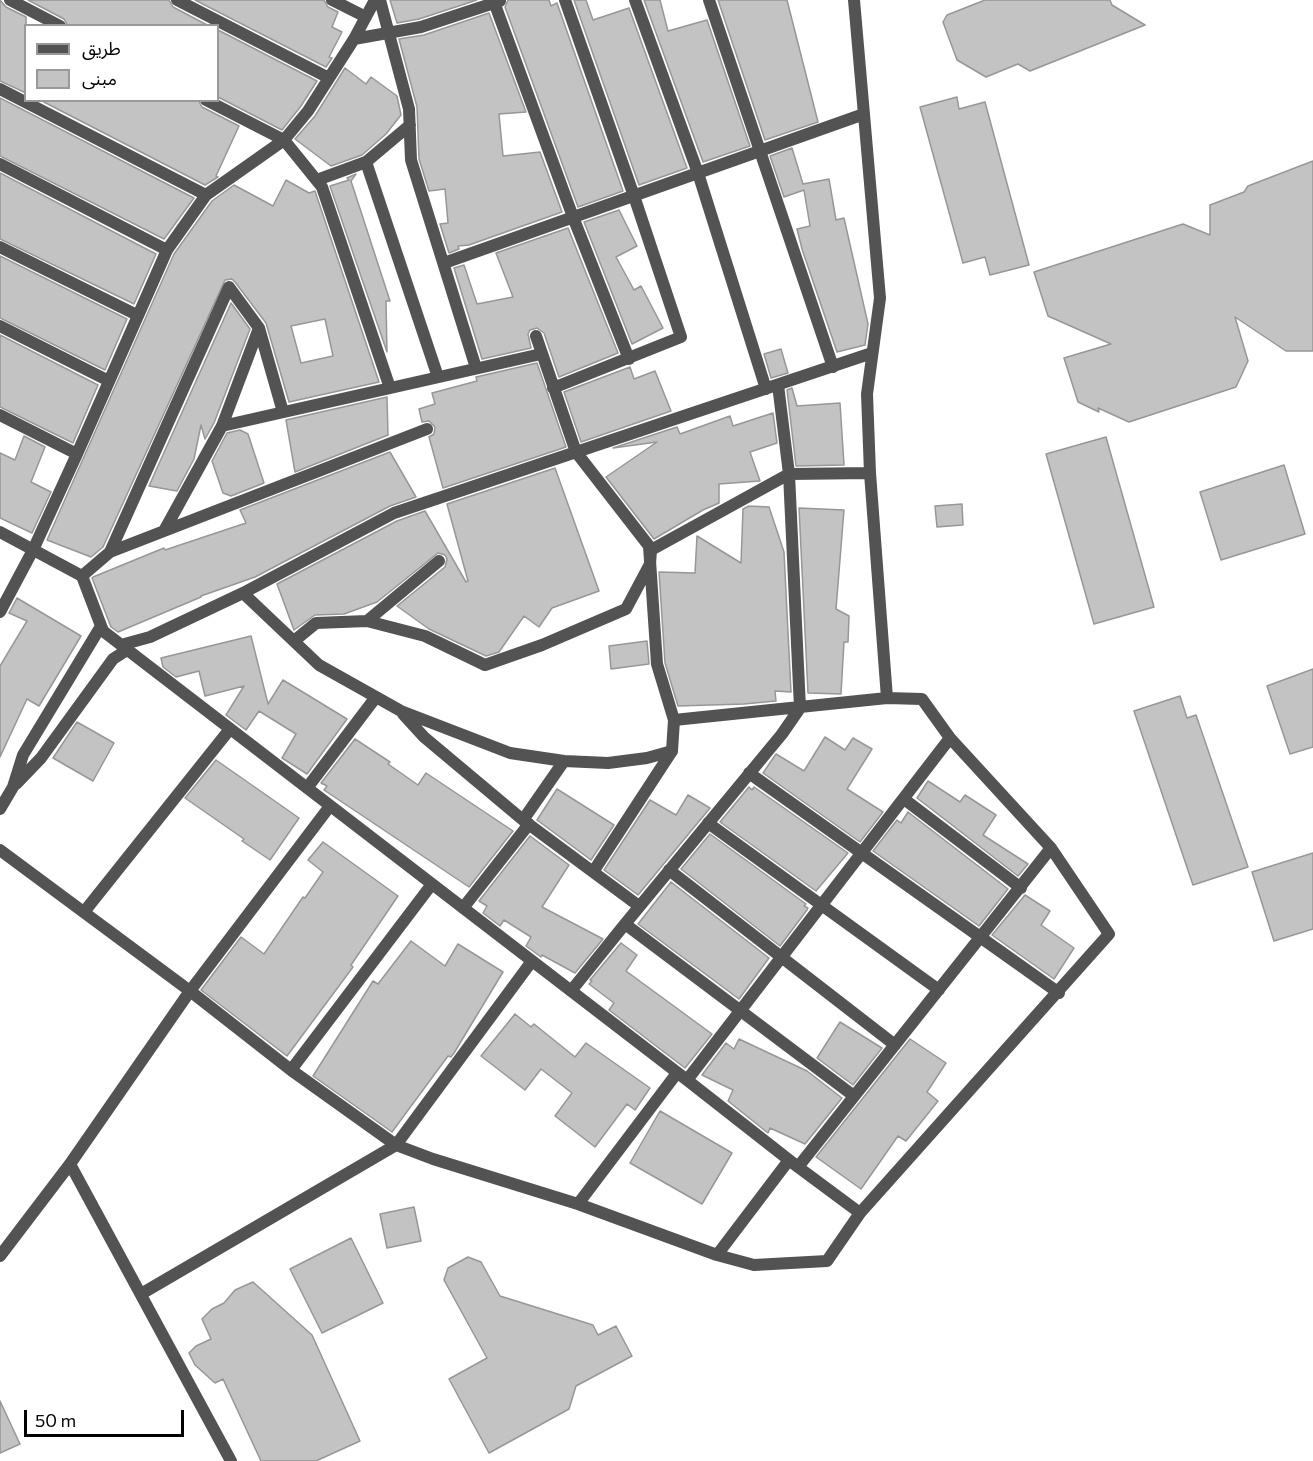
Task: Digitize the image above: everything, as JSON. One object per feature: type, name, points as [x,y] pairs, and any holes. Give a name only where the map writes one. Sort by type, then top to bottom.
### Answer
[{"type":"street","points":[[10,0],[56,24]]},
{"type":"street","points":[[177,0],[329,78]]},
{"type":"street","points":[[332,0],[366,17]]},
{"type":"street","points":[[0,612],[33,550],[167,250],[206,195],[284,140],[308,111],[354,39],[375,0]]},
{"type":"street","points":[[380,0],[409,109],[411,160],[476,368]]},
{"type":"street","points":[[553,388],[681,337],[565,0]]},
{"type":"street","points":[[571,991],[782,734],[800,708],[789,474],[772,387],[635,0]]},
{"type":"street","points":[[709,0],[833,367]]},
{"type":"street","points":[[854,0],[880,298],[867,394],[870,473],[887,698]]},
{"type":"street","points":[[354,39],[421,27],[498,1],[573,217],[629,359]]},
{"type":"street","points":[[0,89],[24,101]]},
{"type":"street","points":[[25,102],[206,195]]},
{"type":"street","points":[[210,102],[284,140],[322,187],[390,388]]},
{"type":"street","points":[[444,263],[864,114]]},
{"type":"street","points":[[317,180],[366,162],[410,125]]},
{"type":"street","points":[[366,162],[438,377]]},
{"type":"street","points":[[0,164],[167,250]]},
{"type":"street","points":[[0,247],[137,315]]},
{"type":"street","points":[[111,552],[229,287],[259,328],[283,412]]},
{"type":"street","points":[[0,326],[109,381]]},
{"type":"street","points":[[164,531],[222,426],[259,328]]},
{"type":"street","points":[[536,336],[576,452],[649,546],[657,664],[675,720],[672,751],[593,872]]},
{"type":"street","points":[[13,787],[41,758],[124,647],[243,593],[394,513],[872,353]]},
{"type":"street","points":[[222,426],[541,354]]},
{"type":"street","points":[[0,415],[77,454]]},
{"type":"street","points":[[82,576],[111,552],[427,429]]},
{"type":"street","points":[[294,641],[316,623],[367,621],[425,636],[485,665],[542,645],[626,609],[650,564],[651,550],[789,474],[870,473]]},
{"type":"street","points":[[0,532],[82,576],[103,631],[860,1213]]},
{"type":"street","points":[[367,621],[439,561]]},
{"type":"street","points":[[243,593],[319,664],[401,711],[510,753],[564,761],[608,763],[647,758],[672,751]]},
{"type":"street","points":[[0,809],[13,787],[23,755],[101,626]]},
{"type":"street","points":[[308,788],[376,697]]},
{"type":"street","points":[[0,850],[190,991],[291,1070],[396,1145],[433,1159],[578,1204],[717,1255],[754,1265],[826,1261],[860,1213],[1059,993],[1109,934],[1051,848],[950,738],[922,699],[887,698],[675,720]]},
{"type":"street","points":[[401,711],[424,737],[526,822],[639,906]]},
{"type":"street","points":[[84,912],[230,729]]},
{"type":"street","points":[[578,1204],[682,1076],[740,1011],[950,738]]},
{"type":"street","points":[[464,908],[526,822],[564,761]]},
{"type":"street","points":[[749,773],[1059,993]]},
{"type":"street","points":[[904,800],[1021,888]]},
{"type":"street","points":[[1,1252],[70,1164],[190,991],[330,806]]},
{"type":"street","points":[[708,823],[939,990]]},
{"type":"street","points":[[717,1255],[896,1045],[1051,848]]},
{"type":"street","points":[[669,870],[896,1045]]},
{"type":"street","points":[[291,1070],[432,884]]},
{"type":"street","points":[[625,924],[854,1096]]},
{"type":"street","points":[[141,1294],[396,1145],[532,961]]},
{"type":"street","points":[[70,1164],[231,1461]]},
{"type":"building","points":[[0,0],[6,7],[26,17],[26,24],[24,24],[24,92],[0,81]]},
{"type":"building","points":[[28,0],[169,0],[173,7],[205,24],[67,24],[64,19]]},
{"type":"building","points":[[195,0],[324,0],[328,7],[338,12],[332,27],[342,32],[326,67]]},
{"type":"building","points":[[390,0],[477,0],[419,19],[397,23]]},
{"type":"building","points":[[508,0],[549,0],[551,6],[557,3],[623,191],[578,207],[505,7]]},
{"type":"building","points":[[574,0],[586,0],[593,20],[629,8],[687,168],[639,185]]},
{"type":"building","points":[[644,0],[660,0],[668,31],[707,20],[750,146],[703,162]]},
{"type":"building","points":[[718,0],[787,0],[818,122],[765,140]]},
{"type":"building","points":[[985,0],[1110,0],[1112,5],[1145,25],[1030,71],[1018,64],[986,77],[957,60],[943,22],[947,15]]},
{"type":"building","points":[[489,13],[526,112],[499,114],[503,156],[540,152],[562,212],[469,245],[458,246],[459,249],[449,253],[440,224],[448,223],[445,189],[429,191],[419,159],[417,107],[399,39],[424,35]]},
{"type":"building","points":[[219,31],[317,81],[282,130],[219,98]]},
{"type":"building","points":[[345,68],[366,84],[371,77],[397,96],[401,115],[386,134],[362,155],[331,166],[295,139],[315,116]]},
{"type":"building","points":[[957,97],[959,109],[985,102],[1029,265],[990,275],[985,257],[963,263],[920,107]]},
{"type":"building","points":[[0,98],[194,198],[164,239],[0,156]]},
{"type":"building","points":[[44,102],[199,102],[202,107],[239,126],[216,176],[218,177],[205,185]]},
{"type":"building","points":[[792,148],[803,184],[829,179],[836,220],[844,218],[868,324],[865,345],[837,352],[797,229],[810,226],[804,190],[784,197],[770,156]]},
{"type":"building","points":[[1313,161],[1313,351],[1286,351],[1235,317],[1248,361],[1236,387],[1129,422],[1078,402],[1064,358],[1111,344],[1048,316],[1034,272],[1183,224],[1210,235],[1210,205],[1244,192],[1248,186]]},
{"type":"building","points":[[0,173],[156,254],[134,304],[0,239]]},
{"type":"building","points":[[356,174],[351,181],[390,301],[386,301],[387,352],[330,186],[349,180],[347,178]]},
{"type":"building","points":[[286,180],[309,193],[315,191],[379,382],[289,402],[266,323],[235,282],[232,279],[225,280],[103,547],[91,557],[47,540],[174,254],[212,201],[234,185],[273,206]],"holes":[[[325,319],[333,356],[301,363],[291,326]]]},
{"type":"building","points":[[619,210],[637,246],[616,257],[634,290],[641,286],[663,328],[632,344],[584,222]]},
{"type":"building","points":[[568,228],[618,353],[559,377],[544,333],[537,328],[530,330],[528,334],[531,348],[482,359],[454,268],[464,265],[477,304],[513,297],[496,253]]},
{"type":"building","points":[[0,256],[127,319],[105,370],[0,318]]},
{"type":"building","points":[[231,303],[250,329],[214,423],[205,439],[201,425],[194,459],[177,491],[149,486]]},
{"type":"building","points":[[0,335],[98,385],[73,443],[0,407]]},
{"type":"building","points":[[781,349],[788,373],[771,378],[764,354]]},
{"type":"building","points":[[537,363],[566,447],[443,488],[429,437],[434,434],[435,427],[429,421],[422,422],[419,409],[435,404],[432,393],[477,381],[476,377]]},
{"type":"building","points":[[630,367],[634,379],[655,371],[671,411],[581,442],[564,392]]},
{"type":"building","points":[[792,388],[797,406],[840,403],[844,465],[796,466],[787,390]]},
{"type":"building","points":[[387,397],[388,435],[295,472],[286,420]]},
{"type":"building","points":[[773,413],[777,443],[750,452],[760,481],[719,484],[719,503],[654,539],[606,477],[657,442],[613,448],[677,427],[680,434],[730,416],[733,426]]},
{"type":"building","points":[[240,430],[248,434],[264,483],[231,496],[223,493],[212,461],[227,433]]},
{"type":"building","points":[[24,436],[45,447],[31,482],[51,492],[32,533],[0,518],[0,453],[15,460]]},
{"type":"building","points":[[1106,437],[1154,607],[1094,624],[1046,454]]},
{"type":"building","points":[[390,452],[416,497],[390,506],[255,577],[201,596],[118,632],[111,627],[93,577],[164,548],[165,550],[246,523],[240,510]]},
{"type":"building","points":[[1284,465],[1305,534],[1221,560],[1200,492]]},
{"type":"building","points":[[555,468],[599,591],[552,608],[539,627],[524,616],[499,652],[486,656],[429,629],[397,606],[445,567],[447,559],[445,555],[438,553],[377,602],[344,614],[315,615],[294,630],[277,584],[397,521],[425,511],[466,582],[468,581],[447,504]]},
{"type":"building","points":[[962,504],[963,525],[937,527],[935,506]]},
{"type":"building","points":[[749,506],[769,507],[784,552],[791,692],[775,691],[776,701],[678,706],[665,663],[659,572],[695,573],[697,536],[741,563],[743,509]]},
{"type":"building","points":[[799,508],[844,510],[836,609],[849,616],[848,642],[844,642],[841,694],[808,693]]},
{"type":"building","points":[[17,598],[81,636],[39,706],[27,699],[0,757],[0,666],[27,621],[9,613]]},
{"type":"building","points":[[251,636],[268,704],[283,680],[347,719],[307,774],[282,758],[296,734],[259,711],[246,730],[226,715],[244,686],[205,696],[199,671],[176,677],[163,667],[161,658]]},
{"type":"building","points":[[647,641],[649,664],[611,669],[609,646]]},
{"type":"building","points":[[1313,669],[1313,747],[1290,754],[1267,686]]},
{"type":"building","points":[[1180,696],[1187,718],[1196,715],[1248,867],[1193,885],[1134,711]]},
{"type":"building","points":[[77,722],[114,743],[93,781],[53,758]]},
{"type":"building","points":[[825,737],[845,750],[853,738],[872,749],[847,789],[883,812],[860,842],[763,773],[776,754],[804,771]]},
{"type":"building","points":[[355,739],[390,762],[388,764],[418,785],[426,773],[513,831],[469,887],[324,790],[327,786],[321,783]]},
{"type":"building","points":[[216,760],[299,818],[270,860],[185,798]]},
{"type":"building","points":[[928,781],[960,802],[965,795],[996,815],[983,835],[1028,864],[1018,876],[917,798]]},
{"type":"building","points":[[749,787],[752,790],[754,787],[848,853],[816,891],[720,822]]},
{"type":"building","points":[[557,789],[614,825],[591,860],[537,820]]},
{"type":"building","points":[[688,795],[710,808],[638,895],[604,870],[650,800],[676,815]]},
{"type":"building","points":[[908,812],[1008,889],[979,926],[873,851],[897,820],[901,823]]},
{"type":"building","points":[[710,834],[806,904],[804,906],[808,908],[807,910],[780,946],[681,869]]},
{"type":"building","points":[[530,836],[569,865],[542,907],[603,939],[575,973],[542,955],[541,957],[526,946],[531,937],[504,920],[500,926],[483,913],[487,906],[479,901]]},
{"type":"building","points":[[323,842],[398,896],[351,965],[353,967],[287,1056],[201,990],[241,937],[264,954],[323,872],[308,860]]},
{"type":"building","points":[[1313,853],[1313,929],[1274,941],[1252,872]]},
{"type":"building","points":[[671,882],[769,958],[739,999],[638,924]]},
{"type":"building","points":[[1025,895],[1050,911],[1041,925],[1074,948],[1054,979],[992,935]]},
{"type":"building","points":[[411,941],[445,966],[458,944],[503,972],[454,1053],[451,1057],[448,1056],[392,1132],[313,1076],[373,981],[378,984]]},
{"type":"building","points":[[621,943],[637,955],[626,971],[712,1034],[685,1068],[609,1010],[614,1003],[589,984]]},
{"type":"building","points":[[515,1014],[531,1027],[534,1024],[575,1057],[586,1043],[650,1088],[635,1110],[627,1104],[595,1147],[555,1116],[572,1093],[541,1069],[525,1090],[481,1056]]},
{"type":"building","points":[[840,1022],[882,1048],[853,1085],[817,1058]]},
{"type":"building","points":[[739,1039],[807,1071],[842,1098],[805,1144],[770,1128],[768,1133],[728,1101],[733,1090],[702,1075],[726,1043],[734,1049]]},
{"type":"building","points":[[910,1039],[946,1063],[927,1092],[938,1101],[906,1141],[898,1136],[861,1189],[816,1157]]},
{"type":"building","points":[[660,1111],[732,1153],[702,1204],[630,1163]]},
{"type":"building","points":[[414,1207],[421,1241],[387,1248],[380,1214]]},
{"type":"building","points":[[351,1238],[383,1303],[322,1333],[290,1269]]},
{"type":"building","points":[[468,1257],[481,1262],[500,1296],[593,1325],[598,1335],[616,1326],[632,1356],[576,1386],[569,1409],[489,1453],[449,1379],[487,1358],[444,1280],[448,1268]]},
{"type":"building","points":[[253,1282],[312,1335],[360,1441],[316,1461],[261,1461],[223,1379],[215,1383],[195,1365],[189,1353],[196,1346],[211,1339],[202,1319],[212,1309],[224,1303],[235,1290]]},
{"type":"building","points":[[0,1401],[20,1444],[0,1453]]}]
